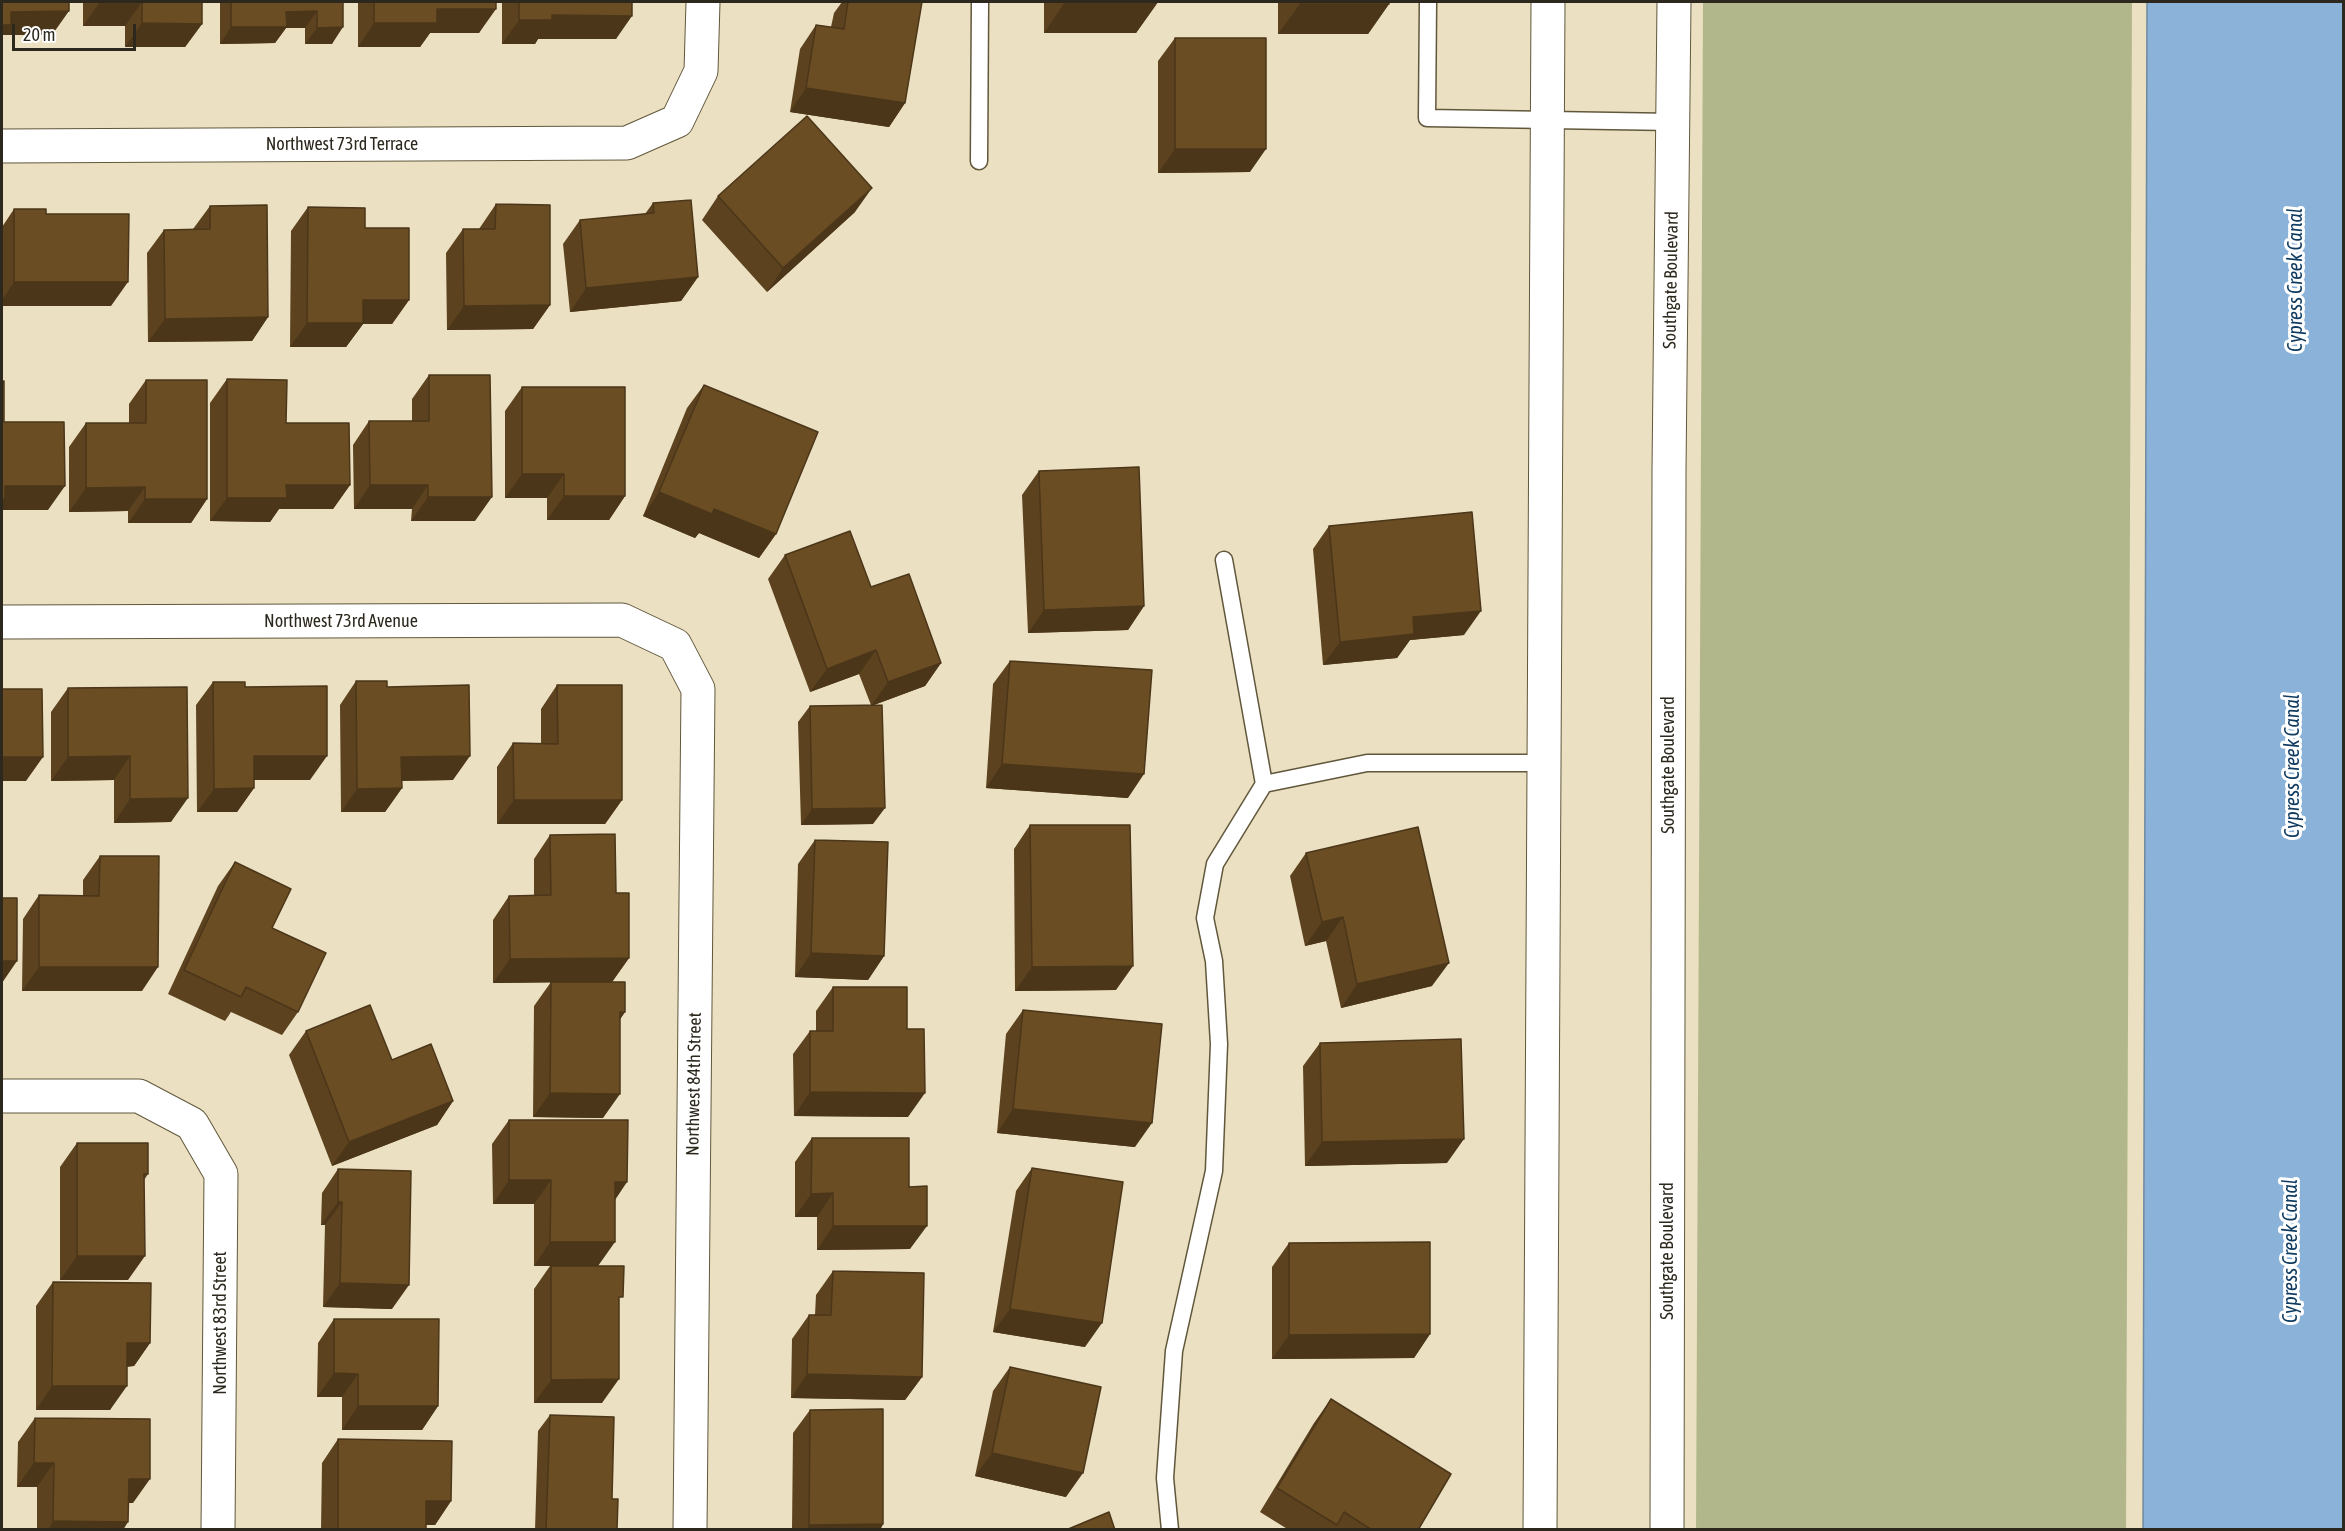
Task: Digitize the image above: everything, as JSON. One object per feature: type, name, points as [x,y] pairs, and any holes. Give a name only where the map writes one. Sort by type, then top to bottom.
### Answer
[{"type":"main road","name":"Northwest 73rd Terrace","points":[[2,146],[627,143],[677,121],[701,71],[703,2]]},
{"type":"main road","points":[[1540,1530],[1548,2]]},
{"type":"main road","name":"Southgate Boulevard","points":[[1667,1530],[1669,470],[1674,2]]},
{"type":"main road","name":"Northwest 73rd Avenue","points":[[2,622],[622,620],[675,645]]},
{"type":"main road","name":"Northwest 84th Street","points":[[675,645],[698,689],[690,1530]]},
{"type":"main road","name":"Northwest 83rd Street","points":[[2,1096],[139,1096],[192,1124],[220,1174],[218,1530]]},
{"type":"lane","points":[[979,161],[980,2]]},
{"type":"lane","points":[[1428,2],[1427,118],[1673,122]]},
{"type":"lane","points":[[1170,1530],[1165,1478],[1174,1351],[1214,1171],[1219,1044],[1214,961],[1205,918],[1215,864],[1264,784],[1224,560]]},
{"type":"lane","points":[[1264,784],[1367,763],[1544,763]]},
{"type":"green space","points":[[1703,2],[2132,2],[2126,1529],[1696,1529]]},
{"type":"water","name":"Cypress Creek Canal","points":[[2147,2],[2343,2],[2343,1529],[2143,1529]]},
{"type":"building","points":[[2,2],[69,2],[69,11],[11,12],[11,25],[2,25]]},
{"type":"building","points":[[142,2],[202,2],[202,24],[142,23]]},
{"type":"building","points":[[231,2],[343,2],[343,27],[317,28],[317,11],[286,12],[287,27],[231,27]]},
{"type":"building","points":[[374,2],[496,2],[496,9],[437,9],[437,23],[374,23]]},
{"type":"building","points":[[519,2],[632,2],[632,16],[552,15],[552,20],[519,20]]},
{"type":"building","points":[[848,2],[922,2],[905,103],[806,88],[816,25],[844,29]]},
{"type":"building","points":[[1300,2],[1389,2],[1389,4],[1300,4]]},
{"type":"building","points":[[1175,38],[1266,38],[1266,149],[1175,149]]},
{"type":"building","points":[[807,116],[872,188],[783,268],[718,196]]},
{"type":"building","points":[[691,200],[698,277],[586,288],[580,220],[654,213],[653,203]]},
{"type":"building","points":[[496,204],[550,205],[550,305],[464,306],[463,229],[495,229]]},
{"type":"building","points":[[267,205],[268,317],[165,319],[164,230],[210,229],[210,206]]},
{"type":"building","points":[[308,207],[365,208],[365,228],[409,228],[409,300],[363,300],[363,323],[307,323]]},
{"type":"building","points":[[14,209],[46,209],[46,214],[129,214],[128,282],[14,282]]},
{"type":"building","points":[[429,375],[490,375],[492,497],[428,497],[428,485],[370,485],[369,421],[429,421]]},
{"type":"building","points":[[227,379],[287,380],[286,423],[349,423],[350,485],[286,485],[287,498],[227,498]]},
{"type":"building","points":[[146,380],[207,380],[207,499],[145,499],[145,487],[86,488],[86,423],[146,423]]},
{"type":"building","points":[[2,381],[4,381],[4,422],[64,422],[65,486],[5,486],[5,499],[2,499]]},
{"type":"building","points":[[704,385],[818,432],[776,534],[714,509],[712,514],[659,492]]},
{"type":"building","points":[[522,387],[625,387],[625,496],[564,496],[564,474],[522,474]]},
{"type":"building","points":[[1139,467],[1144,606],[1044,610],[1039,471]]},
{"type":"building","points":[[1472,512],[1481,611],[1413,617],[1414,634],[1340,642],[1329,526]]},
{"type":"building","points":[[850,531],[871,587],[909,574],[941,663],[888,682],[876,650],[827,669],[785,555]]},
{"type":"building","points":[[1010,661],[1152,670],[1144,774],[1002,764]]},
{"type":"building","points":[[356,681],[387,681],[387,687],[469,685],[470,756],[401,757],[402,788],[357,789]]},
{"type":"building","points":[[213,682],[245,682],[245,687],[327,686],[327,756],[254,756],[254,788],[214,789]]},
{"type":"building","points":[[557,685],[622,685],[622,800],[514,800],[513,743],[558,744]]},
{"type":"building","points":[[187,687],[188,798],[130,799],[130,756],[68,757],[68,688]]},
{"type":"building","points":[[2,689],[42,689],[43,757],[2,757]]},
{"type":"building","points":[[882,705],[885,808],[812,809],[810,706]]},
{"type":"building","points":[[1030,825],[1130,825],[1133,966],[1032,967]]},
{"type":"building","points":[[1418,827],[1449,963],[1357,984],[1343,917],[1322,922],[1306,853]]},
{"type":"building","points":[[615,834],[616,893],[629,893],[629,958],[510,959],[509,896],[551,895],[550,835]]},
{"type":"building","points":[[815,840],[888,842],[884,956],[811,953]]},
{"type":"building","points":[[100,856],[159,856],[158,967],[39,967],[39,895],[99,896]]},
{"type":"building","points":[[235,862],[291,889],[272,928],[326,953],[298,1012],[246,987],[241,997],[184,970]]},
{"type":"building","points":[[2,898],[17,898],[17,961],[2,961]]},
{"type":"building","points":[[551,982],[625,982],[625,1012],[620,1012],[620,1094],[550,1093]]},
{"type":"building","points":[[833,987],[907,987],[907,1029],[924,1029],[925,1093],[810,1092],[810,1031],[833,1031]]},
{"type":"building","points":[[370,1005],[392,1060],[431,1044],[453,1101],[349,1142],[306,1031]]},
{"type":"building","points":[[1023,1010],[1162,1024],[1152,1123],[1013,1109]]},
{"type":"building","points":[[1461,1039],[1464,1139],[1322,1142],[1320,1043]]},
{"type":"building","points":[[509,1120],[628,1120],[627,1182],[615,1182],[615,1242],[550,1242],[551,1180],[509,1180]]},
{"type":"building","points":[[812,1138],[909,1138],[909,1187],[927,1186],[927,1226],[833,1226],[833,1193],[811,1194]]},
{"type":"building","points":[[77,1143],[148,1143],[148,1174],[144,1174],[145,1256],[77,1256]]},
{"type":"building","points":[[1032,1168],[1123,1182],[1102,1323],[1010,1309]]},
{"type":"building","points":[[338,1169],[411,1171],[409,1285],[340,1283],[342,1202],[338,1202]]},
{"type":"building","points":[[1430,1242],[1430,1334],[1289,1335],[1289,1243]]},
{"type":"building","points":[[551,1266],[624,1266],[623,1297],[619,1297],[619,1379],[551,1380]]},
{"type":"building","points":[[833,1271],[924,1273],[922,1377],[807,1374],[809,1315],[831,1315]]},
{"type":"building","points":[[53,1282],[151,1283],[150,1343],[127,1343],[127,1386],[52,1386]]},
{"type":"building","points":[[334,1319],[439,1319],[438,1406],[358,1406],[358,1374],[334,1373]]},
{"type":"building","points":[[1010,1367],[1101,1387],[1083,1473],[992,1453]]},
{"type":"building","points":[[1331,1399],[1451,1474],[1418,1530],[1372,1530],[1344,1512],[1337,1525],[1277,1488]]},
{"type":"building","points":[[883,1409],[883,1524],[809,1525],[810,1410]]},
{"type":"building","points":[[550,1415],[614,1417],[612,1499],[618,1499],[617,1530],[546,1530]]},
{"type":"building","points":[[35,1418],[150,1419],[150,1479],[129,1479],[128,1522],[53,1521],[54,1463],[34,1463]]},
{"type":"building","points":[[338,1439],[452,1441],[451,1501],[426,1501],[426,1529],[338,1530]]},
{"type":"building","points":[[1109,1512],[1115,1530],[1066,1530]]}]
